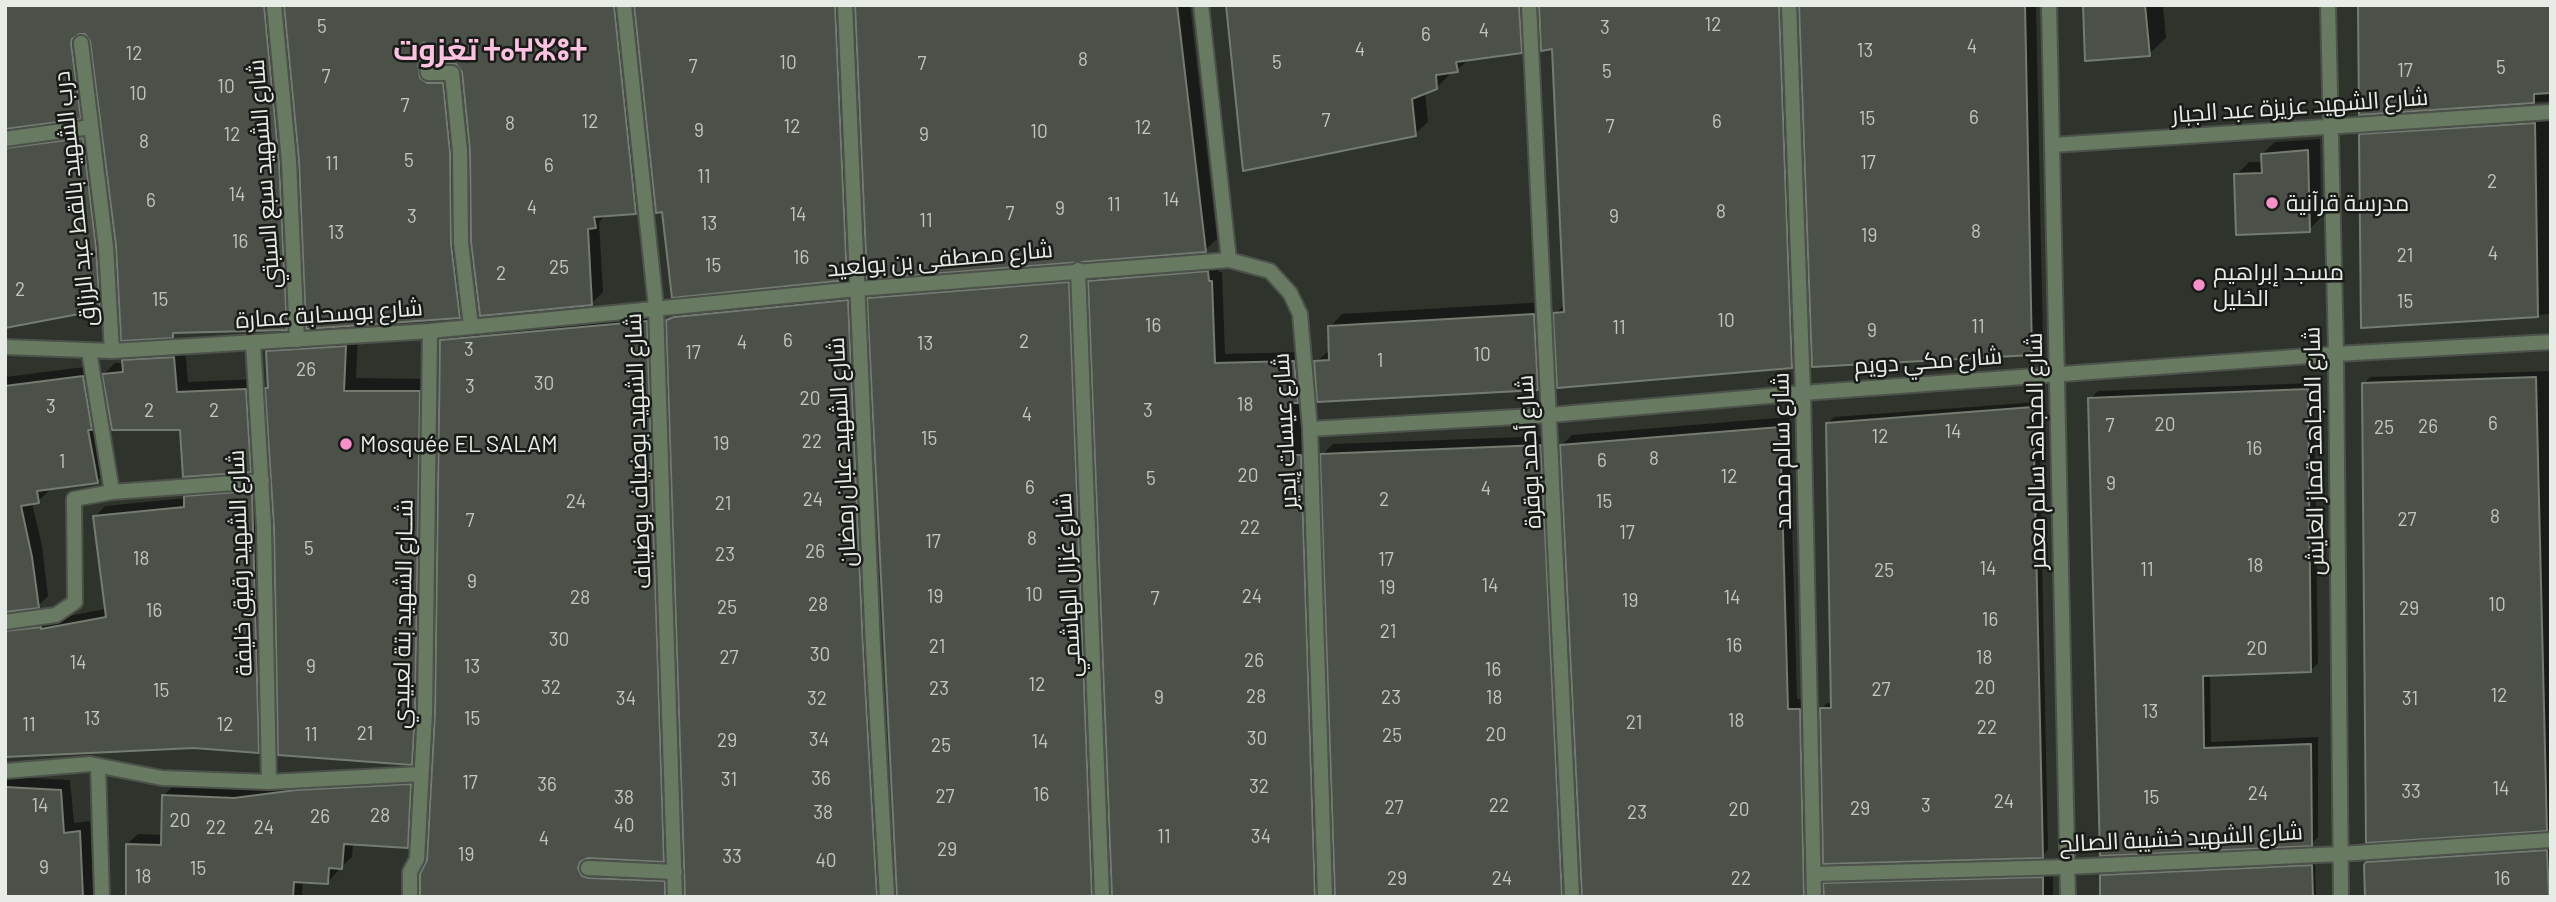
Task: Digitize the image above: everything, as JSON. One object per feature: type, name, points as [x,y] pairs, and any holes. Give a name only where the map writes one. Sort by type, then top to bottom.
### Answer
[{"type":"street","name":"شارع الشهيد سبع السبتي","points":[[274,5],[289,161],[296,340]]},
{"type":"street","name":"شارع الشهيد بوضياف بوضياف","points":[[624,5],[656,307],[675,897]]},
{"type":"street","name":"شارع الشهيد عبان رمضان","points":[[845,5],[887,897]]},
{"type":"street","points":[[1201,5],[1229,260]]},
{"type":"street","name":"شارع أحمد بوقرة","points":[[1529,5],[1572,897]]},
{"type":"street","name":"شارع سالم محمد","points":[[1789,5],[1804,393],[1814,897]]},
{"type":"street","name":"شارع المجاهد سالم معمر","points":[[2049,5],[2068,897]]},
{"type":"street","name":"شارع المجاهد قماز العايش","points":[[2328,5],[2336,354],[2341,897]]},
{"type":"street","name":"درب الشهيد بالقط عبد الرزاق","points":[[81,43],[106,247],[113,351]]},
{"type":"street","points":[[425,52],[428,73],[452,73],[460,151],[461,243],[471,326]]},
{"type":"street","name":"شارع الشهيد عزيزة عبد الجبار","points":[[2053,145],[2551,111]]},
{"type":"street","points":[[5,139],[91,127]]},
{"type":"street","name":"شارع مصطفى بن بولعيد","points":[[656,307],[1078,270],[1229,260]]},
{"type":"street","name":"شارع عيسات إيدير","points":[[1229,260],[1270,271],[1290,293],[1300,314],[1310,429],[1325,897]]},
{"type":"street","name":"شارع غزال الهاشمي","points":[[1078,270],[1102,897]]},
{"type":"street","name":"شارع بوسحابة عمارة","points":[[5,347],[113,351],[296,340],[430,331],[656,307]]},
{"type":"street","name":"شــارع الشهيد بتة لعبيدي","points":[[410,897],[410,872],[417,859],[425,712],[430,331]]},
{"type":"street","name":"شارع الشهيد رقيق خليفة","points":[[253,342],[261,481],[269,782]]},
{"type":"street","name":"شارع مكي دويم","points":[[1310,429],[1550,415],[1804,393],[2336,354],[2551,342]]},
{"type":"street","name":"درب الشهيد بالقط عبد الرزاق","points":[[89,351],[112,492]]},
{"type":"street","points":[[5,622],[56,615],[75,602],[74,499],[112,492],[261,481]]},
{"type":"street","points":[[5,771],[90,764],[162,778],[269,782],[421,774]]},
{"type":"street","points":[[98,766],[102,897]]},
{"type":"street","name":"شارع الشهيد خشيبة الصالح","points":[[1814,874],[2067,867],[2340,854],[2551,840]]},
{"type":"street","points":[[588,868],[674,872]]},
{"type":"building","points":[[5,5],[264,5],[279,162],[287,330],[173,333],[173,338],[121,341],[116,246],[90,41],[85,34],[79,34],[71,43],[81,119],[5,129]]},
{"type":"building","points":[[284,5],[614,5],[636,214],[594,217],[596,228],[588,229],[592,305],[480,316],[471,242],[470,151],[462,72],[456,64],[436,63],[433,47],[424,42],[416,49],[420,78],[427,83],[443,83],[450,152],[451,244],[460,318],[306,329],[299,161]]},
{"type":"building","points":[[634,5],[835,5],[847,280],[672,298],[662,212],[656,213]]},
{"type":"building","points":[[855,5],[1177,5],[1206,252],[867,279]]},
{"type":"building","points":[[1226,5],[1519,5],[1522,53],[1456,62],[1458,72],[1436,75],[1437,89],[1412,99],[1416,136],[1243,171]]},
{"type":"building","points":[[1539,5],[1779,5],[1792,368],[1557,388],[1553,313],[1564,312],[1552,49],[1541,51]]},
{"type":"building","points":[[1799,5],[2025,5],[2032,355],[1812,367]]},
{"type":"building","points":[[2083,5],[2145,5],[2150,56],[2085,61]]},
{"type":"building","points":[[2358,5],[2551,5],[2551,93],[2534,94],[2534,103],[2359,115]]},
{"type":"building","points":[[2535,123],[2538,317],[2361,328],[2359,134]]},
{"type":"building","points":[[83,138],[96,248],[100,310],[5,328],[5,148]]},
{"type":"building","name":"مدرسة قرآنية","points":[[2308,150],[2310,232],[2236,235],[2234,174],[2262,173],[2261,154]]},
{"type":"building","points":[[1208,271],[1209,281],[1212,281],[1215,363],[1294,361],[1298,403],[1291,403],[1293,455],[1301,455],[1315,897],[1112,897],[1088,281]]},
{"type":"building","points":[[1069,282],[1092,897],[897,897],[867,298]]},
{"type":"building","points":[[848,300],[877,897],[685,897],[666,320],[674,317]]},
{"type":"building","points":[[1534,314],[1538,390],[1317,402],[1314,361],[1329,360],[1328,326]]},
{"type":"building","points":[[647,321],[664,862],[588,858],[580,862],[578,868],[582,876],[588,878],[665,881],[665,897],[420,897],[420,874],[427,860],[435,712],[440,340]]},
{"type":"building","points":[[346,346],[344,391],[420,391],[412,765],[278,755],[274,528],[265,388],[268,388],[266,351]]},
{"type":"building","points":[[174,357],[177,392],[246,389],[251,472],[183,477],[180,430],[112,430],[102,374],[123,372],[122,360]]},
{"type":"building","points":[[83,376],[92,430],[88,430],[98,483],[37,491],[39,503],[21,506],[39,608],[5,612],[5,386]]},
{"type":"building","points":[[2536,377],[2547,831],[2366,843],[2362,383]]},
{"type":"building","points":[[2308,389],[2311,672],[2203,676],[2204,748],[2311,744],[2312,846],[2100,856],[2088,398]]},
{"type":"building","points":[[2033,407],[2043,858],[1823,864],[1820,708],[1831,708],[1826,423]]},
{"type":"building","points":[[1780,427],[1788,709],[1800,709],[1804,897],[1582,897],[1560,445]]},
{"type":"building","points":[[1541,445],[1562,897],[1335,897],[1320,454]]},
{"type":"building","points":[[252,491],[259,753],[194,748],[5,757],[5,631],[41,629],[106,617],[93,516],[184,507],[184,496]]},
{"type":"building","points":[[411,784],[408,848],[344,844],[342,869],[329,868],[328,884],[294,882],[293,897],[126,897],[126,844],[161,845],[162,795],[234,798],[296,790]]},
{"type":"building","points":[[5,787],[61,790],[64,833],[80,831],[83,897],[5,897]]},
{"type":"building","points":[[2547,850],[2549,897],[2365,897],[2366,862]]},
{"type":"building","points":[[2312,865],[2313,897],[2100,897],[2100,875]]},
{"type":"building","points":[[2043,877],[2043,897],[1824,897],[1823,883]]},
{"type":"place","name":"مدرسة قرآنية","points":[[2272,203]]},
{"type":"place","name":"مسجد إبراهيم الخليل","points":[[2199,285]]},
{"type":"place","name":"Mosquée EL SALAM","points":[[346,444]]},
{"type":"district","name":"تغزوت ⵜⴰⵖⵣⵓⵜ","points":[[490,50]]}]
